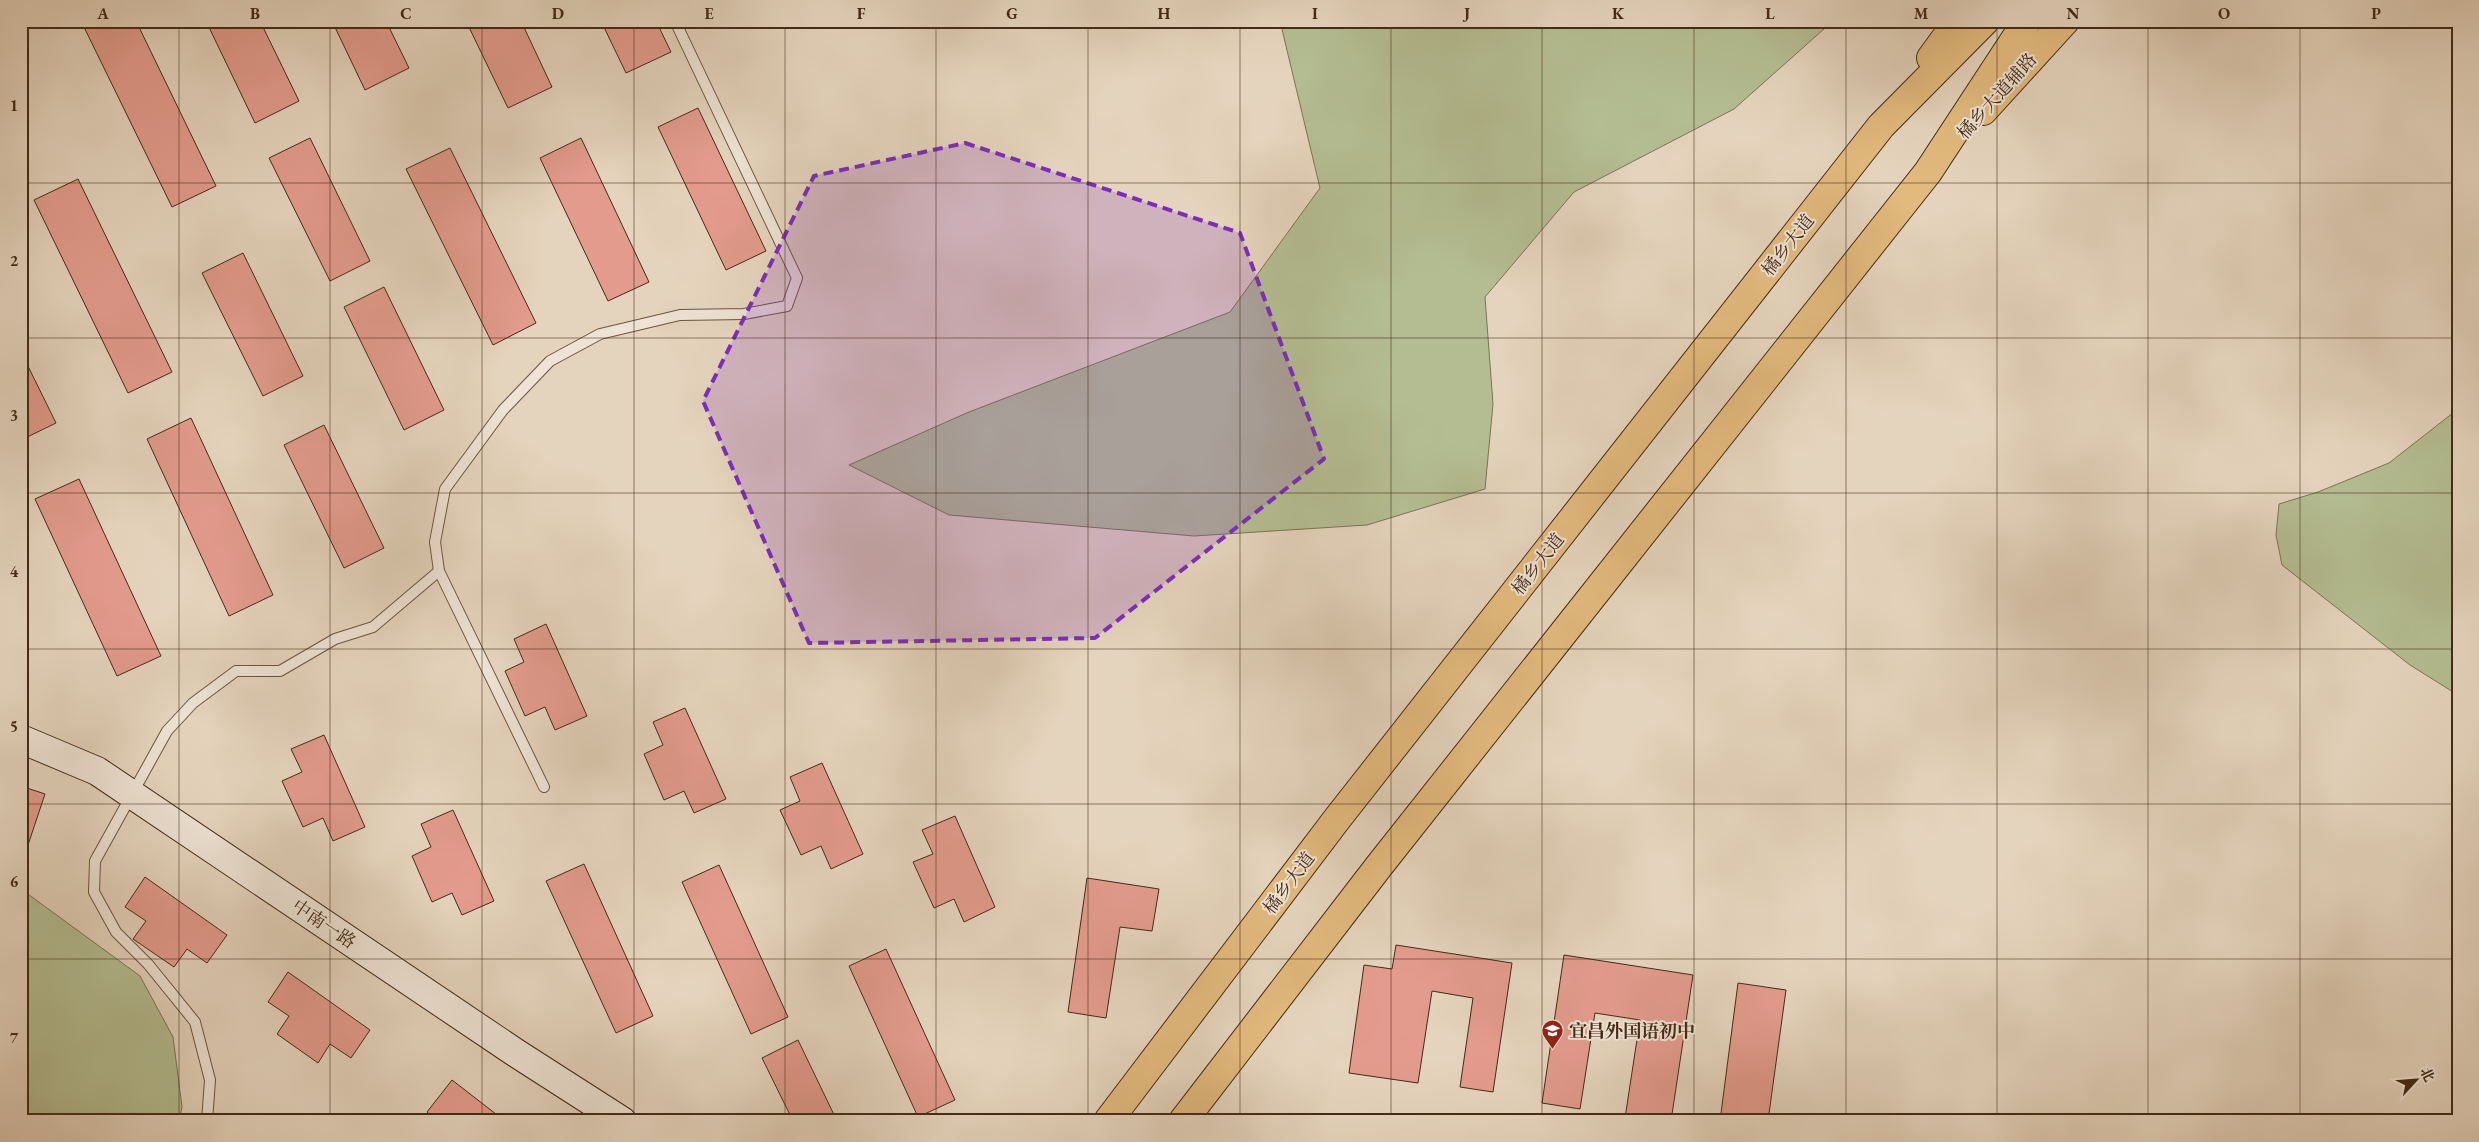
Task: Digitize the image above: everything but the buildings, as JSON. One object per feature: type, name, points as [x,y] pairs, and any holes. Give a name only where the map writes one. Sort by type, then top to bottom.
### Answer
[{"type":"main road","points":[[1882,126],[1958,21]]},
{"type":"main road","name":"橘乡大道","points":[[1108,1121],[1337,819],[1882,126],[1985,21]]},
{"type":"main road","points":[[1183,1121],[1380,866],[1928,172],[2027,21]]},
{"type":"main road","name":"橘乡大道辅路","points":[[1928,172],[2065,21]]},
{"type":"street","name":"中南一路","points":[[21,739],[97,771],[516,1053],[622,1121]]},
{"type":"lane","points":[[544,787],[439,572],[435,542],[445,489],[503,410],[550,361],[600,334],[680,315],[744,314],[787,306],[797,278],[676,21]]},
{"type":"lane","points":[[207,1121],[210,1080],[195,1022],[148,964],[116,932],[94,892],[95,861],[166,731],[193,703],[236,671],[280,671],[335,639],[373,627],[439,572]]},
{"type":"highlighted area","points":[[965,143],[1240,233],[1324,459],[1095,638],[809,643],[703,401],[814,176]]},
{"type":"green space","points":[[1280,21],[1833,21],[1734,109],[1574,192],[1485,297],[1493,404],[1485,489],[1367,525],[1194,536],[949,515],[849,465],[969,412],[1230,312],[1320,188]]},
{"type":"green space","points":[[2458,409],[2458,695],[2410,665],[2282,565],[2276,535],[2279,504],[2318,492],[2389,463]]},
{"type":"green space","points":[[21,889],[140,976],[173,1037],[182,1107],[179,1121],[21,1121]]},
{"type":"place","name":"宜昌外国语初中","points":[[1553,1050]]}]
